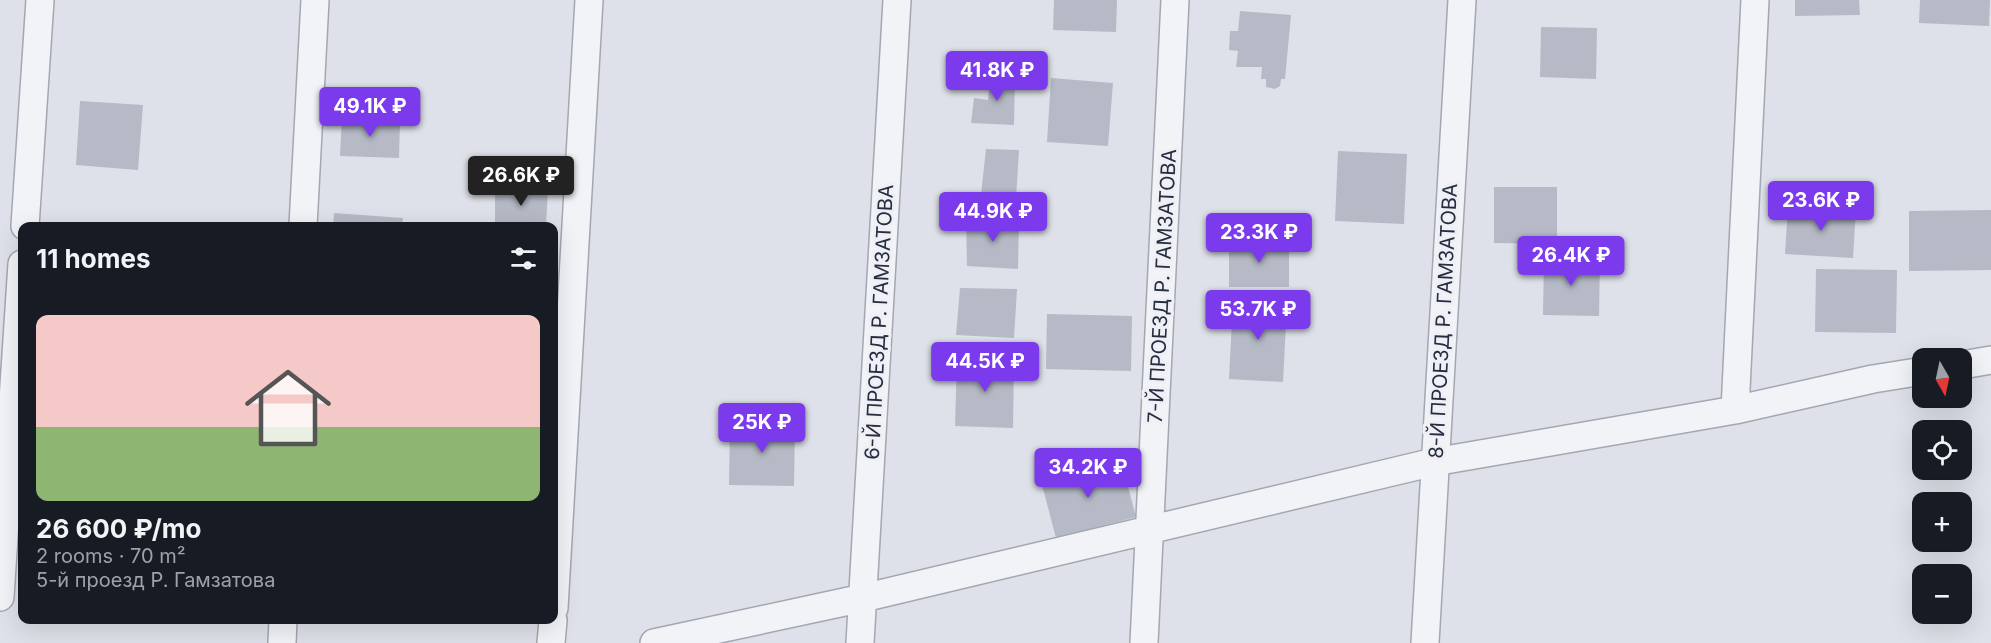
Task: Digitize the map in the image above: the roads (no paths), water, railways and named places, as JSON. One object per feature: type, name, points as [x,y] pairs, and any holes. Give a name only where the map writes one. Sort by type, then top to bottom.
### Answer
[{"type":"street","points":[[25,222],[40,0]]},
{"type":"street","points":[[303,222],[315,0]]},
{"type":"street","points":[[558,539],[589,0]]},
{"type":"street","name":"6-Й ПРОЕЗД Р. ГАМЗАТОВА","points":[[860,643],[897,0]]},
{"type":"street","name":"7-Й ПРОЕЗД Р. ГАМЗАТОВА","points":[[1144,643],[1175,0]]},
{"type":"street","name":"8-Й ПРОЕЗД Р. ГАМЗАТОВА","points":[[1425,643],[1462,0]]},
{"type":"street","points":[[1736,410],[1755,0]]},
{"type":"street","points":[[0,597],[18,325]]},
{"type":"street","points":[[1972,363],[1991,360]]},
{"type":"street","points":[[654,643],[863,598],[1434,462],[1736,410],[1873,379],[1912,373]]},
{"type":"street","points":[[282,643],[283,624]]},
{"type":"street","points":[[552,643],[553,624]]}]
